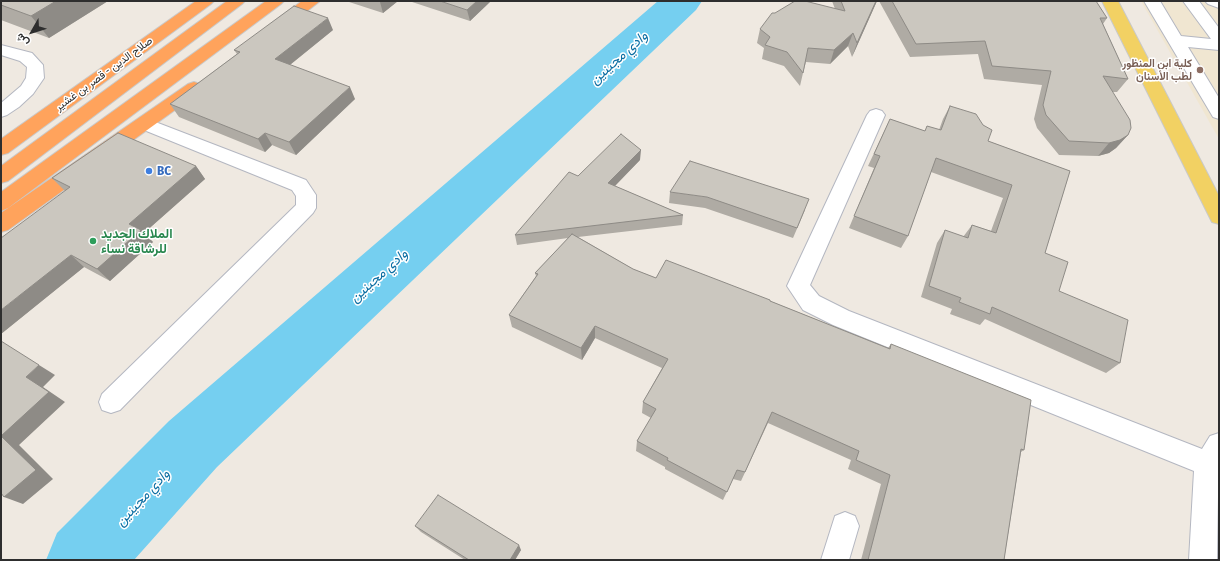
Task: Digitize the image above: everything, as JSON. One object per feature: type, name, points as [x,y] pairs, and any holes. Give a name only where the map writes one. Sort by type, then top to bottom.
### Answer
[{"type":"highway","name":"صلاح الدين - قصر بن غشير","points":[[1,148],[206,1]]},
{"type":"highway","points":[[1,176],[238,1]]},
{"type":"highway","points":[[1,203],[276,1]]},
{"type":"highway","points":[[261,39],[312,1]]},
{"type":"highway","points":[[1,224],[146,124],[210,77]]},
{"type":"main road","points":[[1110,1],[1219,216]]},
{"type":"street","points":[[1152,1],[1219,113]]},
{"type":"street","points":[[1191,1],[1219,39]]},
{"type":"street","points":[[1213,1],[1219,3]]},
{"type":"street","points":[[1176,41],[1219,45]]},
{"type":"street","points":[[1,50],[26,56],[35,65],[34,78],[27,90],[13,103],[1,111]]},
{"type":"street","points":[[876,115],[798,286],[811,303],[841,318],[1213,455],[1203,560]]},
{"type":"street","points":[[111,402],[306,208],[306,195],[299,185],[146,124]]},
{"type":"street","points":[[835,560],[845,526]]},
{"type":"shaded area","name":"كلية ابن المنظور لطب الأسنان","points":[[1141,1],[1219,1],[1219,139]]},
{"type":"building","points":[[1,1],[56,1],[31,16],[1,5]]},
{"type":"building","points":[[440,1],[477,1],[467,10]]},
{"type":"building","points":[[795,1],[805,1],[845,11],[841,1],[876,1],[857,43],[853,33],[834,50],[808,48],[803,73],[787,52],[765,45],[770,37],[760,29],[772,13],[775,13]]},
{"type":"building","points":[[892,1],[1096,1],[1107,18],[1100,18],[1128,79],[1103,76],[1130,120],[1131,128],[1128,135],[1120,140],[1109,143],[1069,141],[1046,115],[1043,105],[1051,71],[992,66],[985,41],[916,44]]},
{"type":"building","points":[[294,6],[328,18],[275,59],[350,87],[289,142],[265,133],[258,139],[170,104],[240,52],[234,50]]},
{"type":"building","points":[[950,106],[976,114],[983,125],[992,130],[988,141],[1070,171],[1045,253],[1068,262],[1059,291],[1128,320],[1120,363],[992,307],[990,314],[959,302],[961,298],[929,286],[945,230],[968,238],[972,225],[996,233],[1012,185],[936,158],[908,236],[854,216],[880,156],[874,154],[890,119],[925,131],[927,126],[941,130]]},
{"type":"building","points":[[118,133],[196,166],[129,224],[141,230],[97,269],[71,255],[1,310],[1,238],[70,187],[52,178]]},
{"type":"building","points":[[621,134],[641,150],[608,183],[683,215],[515,235],[569,172],[578,176]]},
{"type":"building","points":[[690,161],[809,199],[797,228],[707,197],[670,192]]},
{"type":"building","points":[[572,234],[633,269],[656,278],[666,260],[770,300],[890,349],[891,344],[1031,400],[1024,450],[1021,449],[1004,560],[868,560],[890,475],[856,460],[859,451],[772,412],[745,472],[737,470],[727,492],[667,460],[668,458],[637,441],[656,409],[643,402],[668,359],[595,326],[581,348],[509,315],[538,274],[535,273]]},
{"type":"building","points":[[1,341],[39,365],[26,377],[49,392],[1,436]]},
{"type":"building","points":[[1,436],[36,470],[4,497],[1,493]]},
{"type":"building","points":[[438,495],[519,545],[510,560],[469,560],[415,526]]},
{"type":"waterway","name":"وادي مجينين","points":[[84,560],[193,444],[682,1]]},
{"type":"place","name":"كلية ابن المنظور لطب الأسنان","points":[[1200,70]]},
{"type":"place","name":"BC","points":[[149,171]]},
{"type":"place","name":"الملاك الجديد للرشاقة نساء","points":[[93,241]]}]
